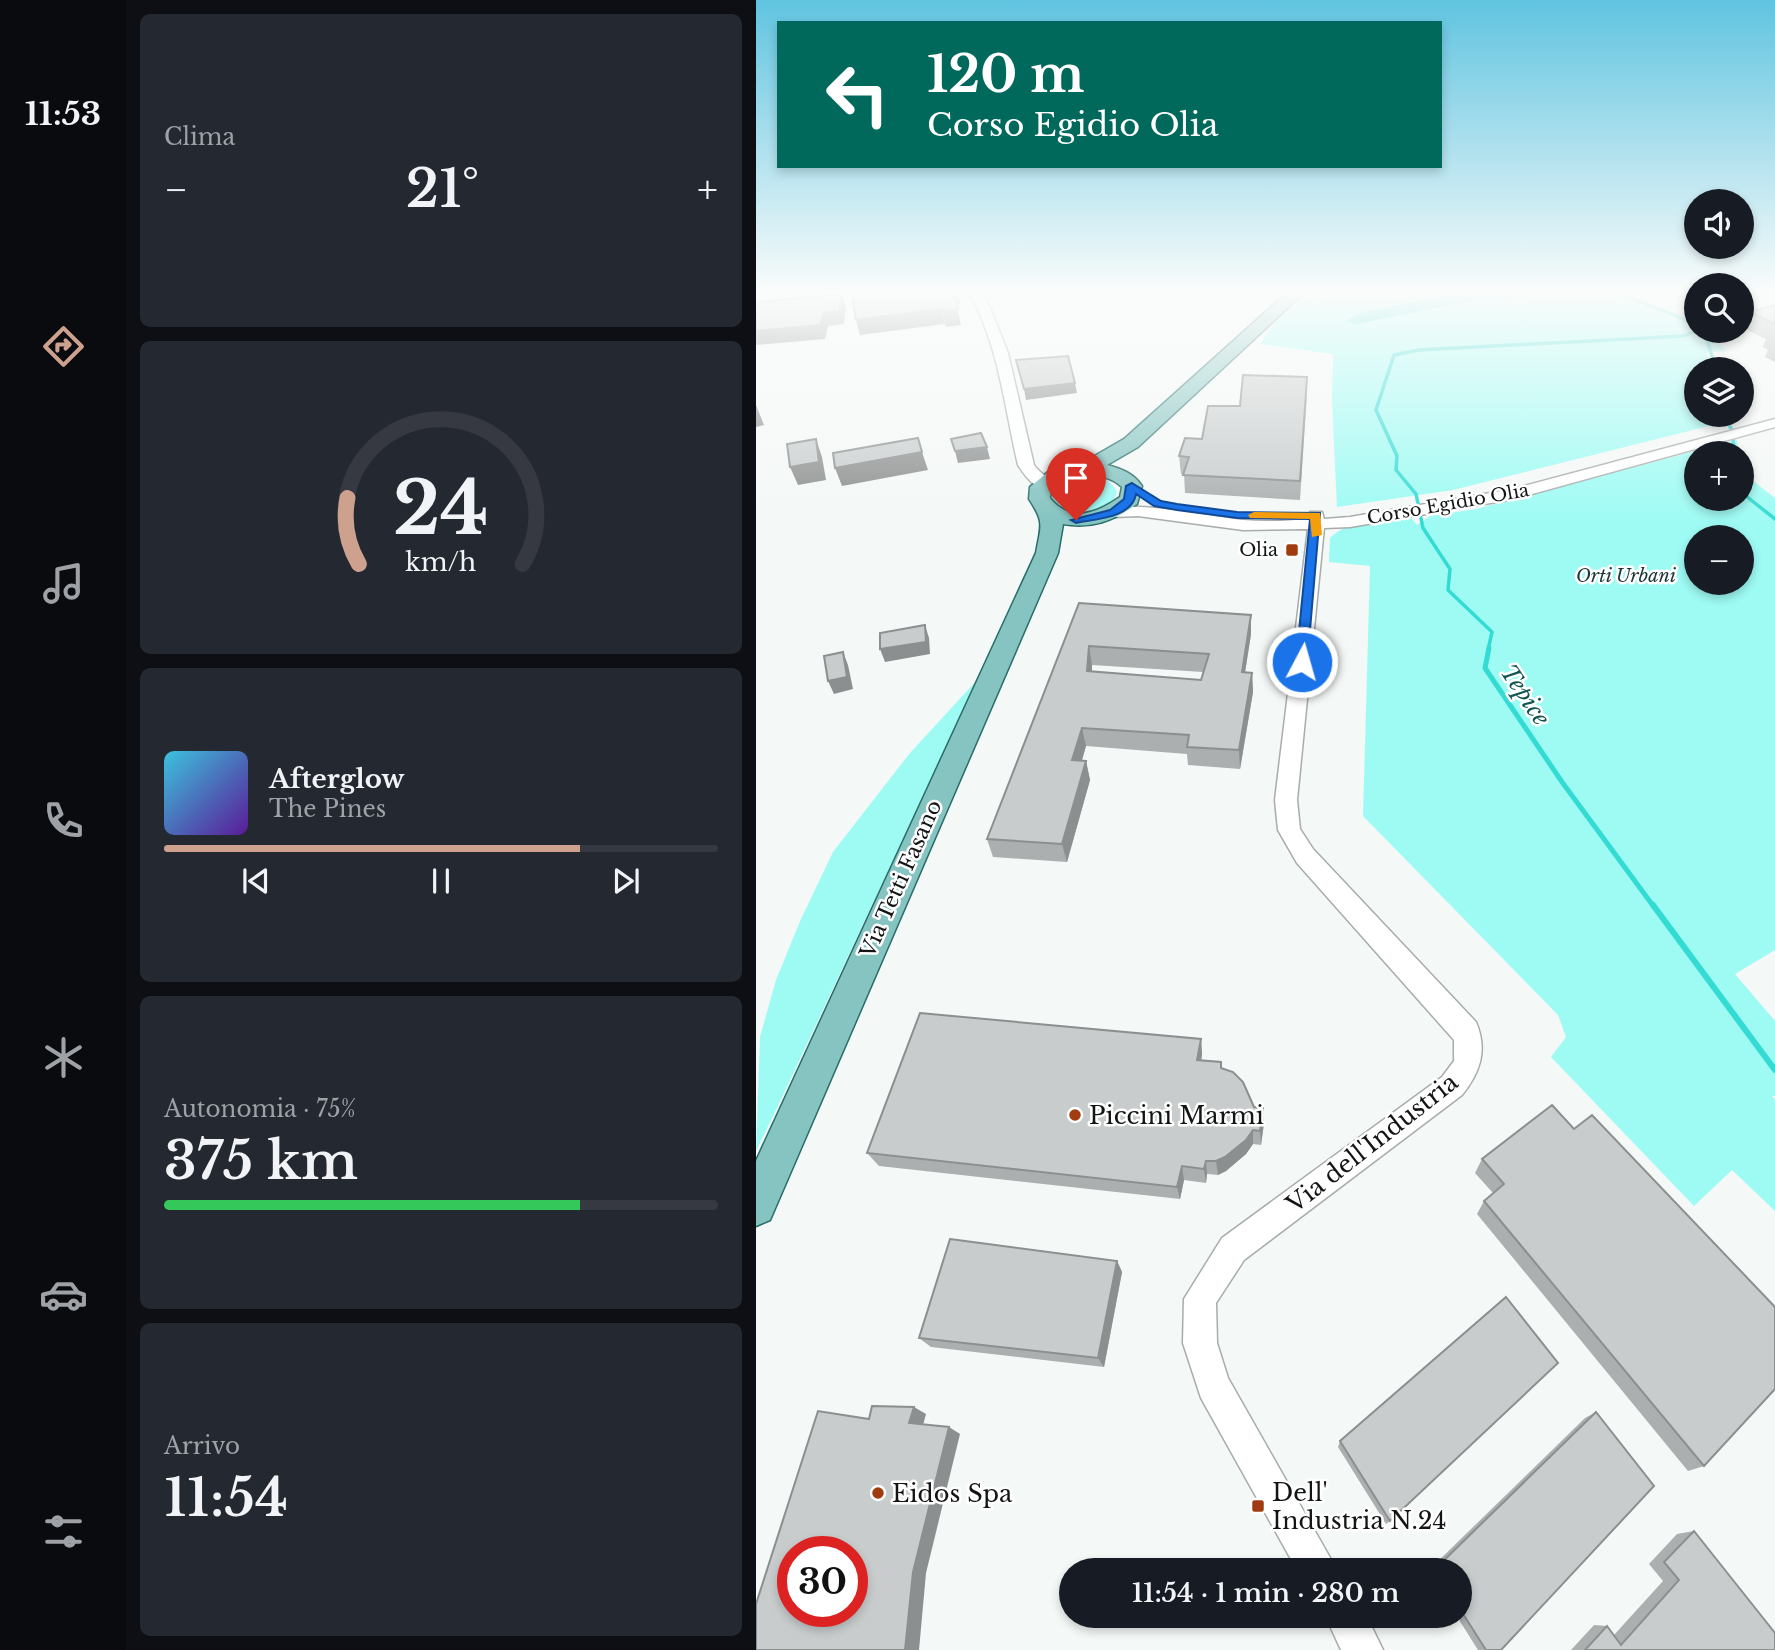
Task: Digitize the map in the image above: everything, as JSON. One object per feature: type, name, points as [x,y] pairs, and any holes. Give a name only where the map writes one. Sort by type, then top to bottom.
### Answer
[{"type":"main road","points":[[1086,469],[1131,443],[1215,367]]},
{"type":"main road","points":[[1050,514],[1062,518],[1092,519],[1114,512],[1130,500],[1122,462],[1131,443]]},
{"type":"main road","points":[[1045,484],[1063,474],[1086,469],[1101,470],[1128,482]]},
{"type":"main road","name":"Via Tetti Fasano","points":[[756,1206],[1047,553],[1052,522],[1050,514],[1041,507],[1038,500],[1039,491],[1045,484]]},
{"type":"main road","name":"Via Tetti Fasano","points":[[1047,553],[1072,528],[1092,519]]},
{"type":"street","points":[[1004,367],[1026,465],[1033,476],[1045,484]]},
{"type":"street","name":"Corso Egidio Olia","points":[[1740,429],[1775,415]]},
{"type":"street","name":"Corso Egidio Olia","points":[[1114,512],[1138,511],[1243,525],[1317,520],[1514,494],[1716,435],[1775,423]]},
{"type":"street","points":[[1740,429],[1775,439]]},
{"type":"street","name":"Corso Egidio Olia","points":[[1128,482],[1158,504],[1237,515],[1317,520]]},
{"type":"street","name":"Via dell'Industria","points":[[1311,1558],[1213,1386],[1200,1343],[1200,1299],[1233,1250],[1452,1086],[1466,1069],[1471,1046],[1466,1031],[1305,856],[1289,830],[1286,800],[1317,520]]},
{"type":"street","points":[[1350,1628],[1363,1650]]},
{"type":"green space","points":[[1333,367],[1684,367],[1684,427],[1705,427],[1453,490],[1337,507]]},
{"type":"green space","name":"Orti Urbani","points":[[1684,454],[1684,511],[1754,511],[1754,482],[1775,498],[1775,950],[1735,974],[1775,1021],[1775,1096],[1772,1096],[1775,1100],[1775,1211],[1732,1170],[1694,1206],[1551,1057],[1566,1037],[1558,1015],[1363,816],[1370,566],[1329,562],[1330,538],[1357,524],[1411,518],[1417,525],[1430,516],[1476,509]]},
{"type":"green space","points":[[1090,476],[1109,482],[1117,492],[1105,507],[1087,512],[1077,511],[1050,500],[1051,493],[1058,484]]},
{"type":"green space","points":[[978,679],[756,1151],[760,1037],[776,980],[801,919],[833,852],[910,753]]},
{"type":"building","points":[[1018,367],[1071,367],[1075,383],[1024,389]]},
{"type":"building","points":[[1243,375],[1307,377],[1300,481],[1183,475],[1189,457],[1179,456],[1185,438],[1202,439],[1208,406],[1240,406]]},
{"type":"building","points":[[981,433],[987,447],[955,451],[951,439]]},
{"type":"building","points":[[918,438],[922,452],[835,468],[833,453]]},
{"type":"building","points":[[816,439],[819,462],[790,467],[787,444]]},
{"type":"building","points":[[1079,603],[1251,615],[1242,672],[1252,673],[1239,750],[1187,747],[1189,735],[1082,728],[1072,760],[1086,761],[1062,844],[987,839]],"holes":[[[1089,646],[1209,654],[1201,680],[1087,671]]]},
{"type":"building","points":[[925,625],[926,642],[880,649],[880,633]]},
{"type":"building","points":[[843,652],[847,677],[828,681],[824,656]]},
{"type":"building","name":"Piccini Marmi","points":[[920,1013],[1201,1039],[1197,1060],[1221,1062],[1221,1068],[1233,1072],[1243,1082],[1254,1107],[1263,1108],[1260,1131],[1253,1130],[1246,1140],[1225,1157],[1206,1161],[1204,1169],[1182,1166],[1177,1187],[867,1153]]},
{"type":"building","points":[[1552,1105],[1574,1129],[1592,1115],[1775,1307],[1775,1389],[1704,1466],[1484,1201],[1504,1184],[1482,1159]]},
{"type":"building","points":[[950,1239],[1117,1261],[1098,1358],[919,1338]]},
{"type":"building","points":[[1506,1297],[1558,1363],[1390,1521],[1340,1441]]},
{"type":"building","name":"Eidos Spa","points":[[872,1406],[914,1407],[909,1423],[949,1427],[913,1572],[905,1650],[756,1650],[756,1604],[777,1539],[777,1627],[868,1627],[868,1536],[778,1536],[818,1411],[869,1419]]},
{"type":"building","points":[[1596,1412],[1654,1486],[1501,1650],[1486,1650],[1472,1628],[1472,1558],[1446,1558]]},
{"type":"building","points":[[1694,1531],[1775,1633],[1775,1650],[1585,1650],[1607,1626],[1621,1645],[1679,1580],[1664,1562]]},
{"type":"waterway","name":"Tepice","points":[[1390,367],[1376,410],[1397,456],[1396,470],[1416,494],[1423,528],[1450,569],[1448,590],[1492,632],[1488,650]]},
{"type":"waterway","points":[[1730,427],[1733,441]]},
{"type":"waterway","points":[[1754,502],[1775,519]]},
{"type":"waterway","name":"Tepice","points":[[1489,648],[1485,668],[1562,782],[1654,907]]},
{"type":"waterway","name":"Tepice","points":[[1653,905],[1775,1070]]},
{"type":"slow traffic","points":[[1254,515],[1316,515],[1316,535]]},
{"type":"place","name":"Olia","points":[[1292,550]]},
{"type":"place","name":"Piccini Marmi","points":[[1075,1115]]},
{"type":"place","name":"Eidos Spa","points":[[878,1493]]},
{"type":"place","name":"Dell' Industria N.24","points":[[1258,1506]]},
{"type":"route","points":[[1076,520],[1104,516],[1123,507],[1130,500],[1132,486],[1158,504],[1177,507],[1237,515],[1316,515],[1302,662]]}]
